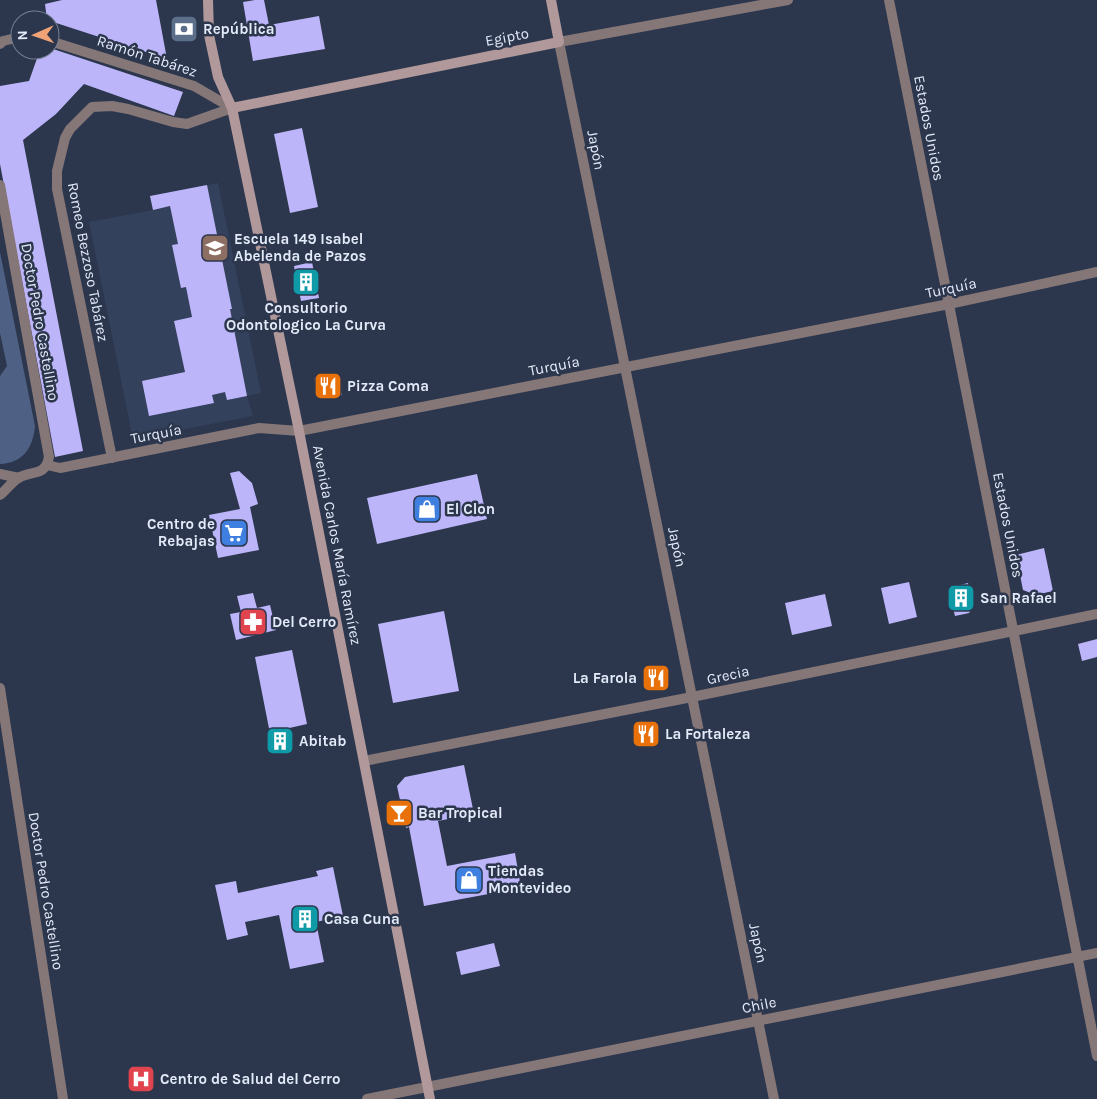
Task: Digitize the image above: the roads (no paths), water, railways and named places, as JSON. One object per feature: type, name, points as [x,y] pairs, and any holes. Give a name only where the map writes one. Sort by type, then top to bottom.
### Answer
[{"type":"main road","name":"Avenida Carlos María Ramírez","points":[[208,0],[209,35],[218,77],[232,108],[299,431],[430,1099]]},
{"type":"main road","name":"Japón","points":[[551,0],[559,42]]},
{"type":"main road","name":"Egipto","points":[[232,108],[559,42]]},
{"type":"street","name":"Egipto","points":[[559,42],[788,0]]},
{"type":"street","name":"Estados Unidos","points":[[889,0],[1097,1056]]},
{"type":"street","name":"Japón","points":[[559,42],[774,1099]]},
{"type":"street","name":"Ramón Tabárez","points":[[60,44],[194,86],[232,108]]},
{"type":"street","name":"Romeo Bezzoso Tabárez","points":[[112,458],[57,189],[57,172],[65,138],[70,129],[92,108],[112,106],[187,124],[232,108]]},
{"type":"street","name":"Doctor Pedro Castellino","points":[[0,185],[49,456],[47,465]]},
{"type":"street","name":"Turquía","points":[[0,495],[19,478],[40,472],[47,465],[60,468],[259,428],[299,431],[949,304],[1097,272]]},
{"type":"street","points":[[0,474],[19,478]]},
{"type":"street","name":"Grecia","points":[[364,761],[692,697],[1097,614]]},
{"type":"street","name":"Doctor Pedro Castellino","points":[[0,688],[63,1099]]},
{"type":"street","name":"Chile","points":[[367,1099],[1097,953]]},
{"type":"place","name":"República","points":[[184,29]]},
{"type":"place","name":"Escuela 149 Isabel Abelenda de Pazos","points":[[215,248]]},
{"type":"place","name":"Consultorio Odontologico La Curva","points":[[306,282]]},
{"type":"place","name":"Pizza Coma","points":[[328,386]]},
{"type":"place","name":"El Clon","points":[[427,509]]},
{"type":"place","name":"Centro de Rebajas","points":[[234,533]]},
{"type":"place","name":"San Rafael","points":[[961,598]]},
{"type":"place","name":"Del Cerro","points":[[253,622]]},
{"type":"place","name":"La Farola","points":[[656,678]]},
{"type":"place","name":"La Fortaleza","points":[[646,734]]},
{"type":"place","name":"Abitab","points":[[280,741]]},
{"type":"place","name":"Bar Tropical","points":[[399,813]]},
{"type":"place","name":"Tiendas Montevideo","points":[[469,880]]},
{"type":"place","name":"Casa Cuna","points":[[305,919]]},
{"type":"place","name":"Centro de Salud del Cerro","points":[[141,1079]]}]
